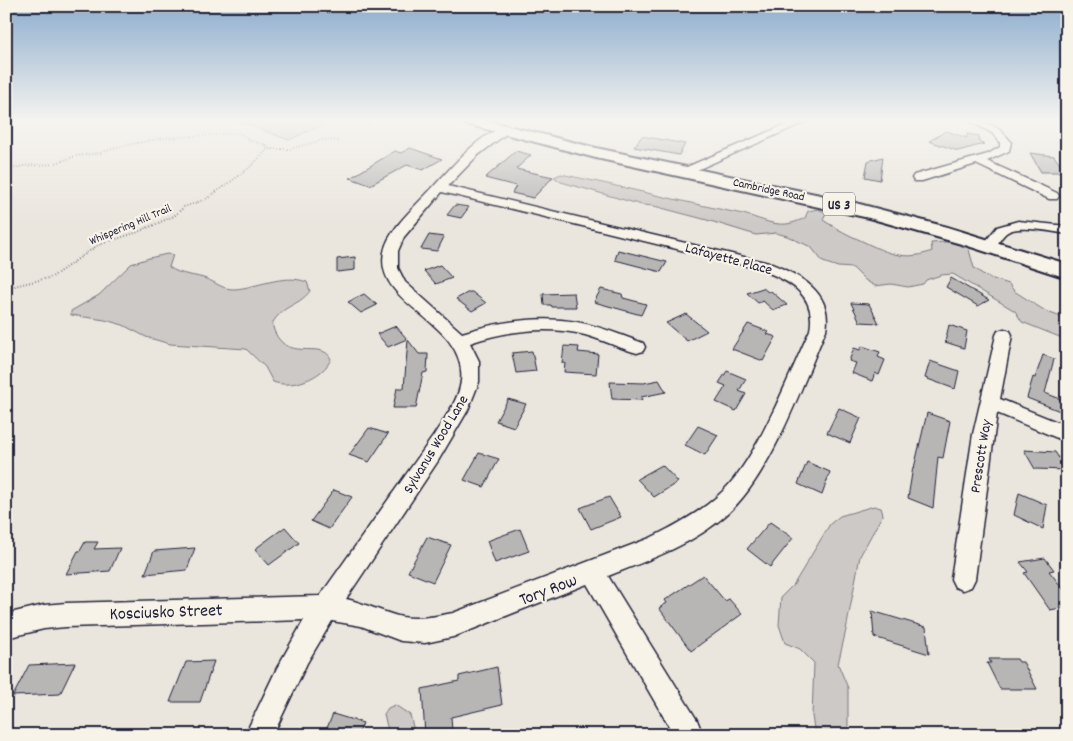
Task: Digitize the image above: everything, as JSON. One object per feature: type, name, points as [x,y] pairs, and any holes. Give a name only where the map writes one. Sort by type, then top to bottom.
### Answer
[{"type":"highway","name":"Cambridge Road","points":[[605,155],[867,211],[989,246],[1067,271]]},
{"type":"street","name":"Sylvanus Wood Lane","points":[[259,735],[292,664],[327,608],[388,520],[459,408],[471,376],[467,352],[460,340],[397,282],[390,268],[390,253],[397,239],[419,210],[472,155]]},
{"type":"street","points":[[686,171],[724,155]]},
{"type":"street","points":[[918,178],[993,155]]},
{"type":"street","points":[[976,160],[1053,196]]},
{"type":"street","name":"Lafayette Place","points":[[440,188],[764,266],[795,280],[812,295],[818,307],[821,318],[818,330],[774,427],[755,464],[732,496],[717,510],[679,536],[593,572]]},
{"type":"street","points":[[989,246],[997,234],[1010,226],[1067,230]]},
{"type":"street","points":[[460,340],[491,331],[558,326],[584,330],[637,346]]},
{"type":"street","name":"Prescott Way","points":[[963,579],[982,434],[1004,335]]},
{"type":"street","points":[[989,402],[1067,434]]},
{"type":"street","name":"Tory Row","points":[[327,608],[351,611],[401,629],[425,631],[461,622],[593,572],[687,730]]},
{"type":"street","name":"Kosciusko Street","points":[[6,626],[44,617],[66,615],[232,609],[327,608]]},
{"type":"path","points":[[6,170],[23,166],[53,164],[76,156],[87,155]]},
{"type":"path","name":"Whispering Hill Trail","points":[[6,288],[52,277],[98,245],[138,232],[174,216],[184,208],[206,199],[249,168],[262,155]]},
{"type":"shaded area","points":[[561,174],[743,214],[779,224],[789,224],[798,221],[805,218],[808,211],[818,209],[826,213],[823,220],[851,236],[890,253],[900,255],[920,255],[932,251],[931,243],[953,242],[968,246],[974,268],[987,277],[1009,284],[1014,291],[1047,312],[1067,319],[1067,340],[1022,322],[1015,311],[953,274],[941,275],[926,280],[923,284],[908,287],[891,284],[875,286],[865,280],[853,268],[838,267],[823,262],[811,247],[787,236],[776,233],[756,235],[654,206],[642,205],[561,182],[554,177]]},
{"type":"shaded area","points":[[167,254],[173,255],[169,267],[174,270],[204,278],[227,288],[243,288],[289,279],[307,282],[310,291],[301,300],[276,317],[272,324],[277,337],[285,345],[293,348],[320,350],[326,353],[331,359],[327,366],[321,372],[306,380],[298,383],[281,384],[273,382],[265,367],[246,349],[170,344],[146,337],[123,325],[105,320],[71,315],[71,311],[99,295],[131,264]]},
{"type":"shaded area","points":[[874,506],[881,508],[883,514],[860,556],[838,664],[848,688],[848,735],[815,735],[812,716],[814,663],[800,649],[785,643],[779,625],[781,597],[794,584],[830,524],[840,516]]},
{"type":"shaded area","points":[[395,705],[410,715],[415,735],[389,735],[384,714],[388,708]]},
{"type":"building","points":[[389,155],[429,155],[442,159],[423,170],[407,165],[370,185],[350,178]]},
{"type":"building","points":[[512,155],[531,155],[516,169],[553,177],[533,198],[512,193],[516,186],[485,178]]},
{"type":"building","points":[[1031,155],[1054,156],[1065,172],[1041,172]]},
{"type":"building","points":[[883,157],[880,180],[865,177],[868,161]]},
{"type":"building","points":[[455,205],[469,207],[461,218],[447,215]]},
{"type":"building","points":[[429,235],[444,237],[437,251],[421,249]]},
{"type":"building","points":[[618,250],[667,262],[661,272],[615,260]]},
{"type":"building","points":[[355,257],[355,270],[337,272],[337,259]]},
{"type":"building","points":[[440,265],[452,278],[436,284],[424,271]]},
{"type":"building","points":[[951,278],[989,300],[978,306],[946,287]]},
{"type":"building","points":[[763,288],[768,292],[771,291],[787,305],[773,310],[763,301],[758,303],[747,293]]},
{"type":"building","points":[[601,289],[622,294],[623,298],[646,304],[641,315],[594,302]]},
{"type":"building","points":[[472,292],[486,303],[472,311],[456,299]]},
{"type":"building","points":[[574,293],[576,307],[544,305],[543,294]]},
{"type":"building","points":[[364,294],[377,305],[361,313],[348,302]]},
{"type":"building","points":[[851,303],[869,304],[879,323],[860,322]]},
{"type":"building","points":[[686,314],[707,331],[687,341],[666,323]]},
{"type":"building","points":[[748,324],[769,332],[767,334],[776,337],[763,361],[732,349]]},
{"type":"building","points":[[949,325],[967,331],[964,348],[945,342]]},
{"type":"building","points":[[396,326],[407,339],[388,347],[377,334]]},
{"type":"building","points":[[408,340],[419,354],[428,354],[427,372],[423,373],[416,408],[393,408],[397,388],[404,388]]},
{"type":"building","points":[[564,346],[579,347],[578,352],[598,354],[596,374],[564,372],[565,363],[562,363]]},
{"type":"building","points":[[862,346],[880,352],[878,357],[885,360],[879,375],[875,373],[872,381],[852,373],[856,363],[849,361],[854,348],[860,350]]},
{"type":"building","points":[[532,351],[536,371],[516,373],[512,353]]},
{"type":"building","points":[[1043,355],[1054,359],[1045,393],[1063,400],[1060,411],[1027,398],[1033,377],[1035,378]]},
{"type":"building","points":[[930,361],[959,371],[955,389],[925,378]]},
{"type":"building","points":[[727,371],[746,379],[739,391],[746,394],[736,411],[716,402],[726,386],[719,383]]},
{"type":"building","points":[[659,380],[666,392],[641,397],[642,400],[612,399],[610,382],[644,383]]},
{"type":"building","points":[[508,399],[526,404],[514,427],[496,421]]},
{"type":"building","points":[[839,408],[861,418],[850,443],[827,433]]},
{"type":"building","points":[[927,413],[950,421],[943,458],[938,457],[933,508],[908,498],[913,467]]},
{"type":"building","points":[[698,426],[718,435],[705,455],[685,445]]},
{"type":"building","points":[[369,428],[388,434],[369,462],[349,455]]},
{"type":"building","points":[[1024,450],[1055,452],[1067,470],[1035,469]]},
{"type":"building","points":[[479,453],[499,459],[484,487],[464,480]]},
{"type":"building","points":[[807,462],[830,472],[822,495],[798,484]]},
{"type":"building","points":[[662,465],[678,482],[654,497],[637,479]]},
{"type":"building","points":[[334,490],[352,497],[329,529],[311,521]]},
{"type":"building","points":[[1019,493],[1047,505],[1043,529],[1014,515]]},
{"type":"building","points":[[609,497],[621,517],[591,529],[580,508]]},
{"type":"building","points":[[770,522],[793,538],[770,567],[747,549]]},
{"type":"building","points":[[285,527],[299,543],[269,565],[255,549]]},
{"type":"building","points":[[520,529],[529,551],[495,563],[487,541]]},
{"type":"building","points":[[427,537],[451,545],[433,582],[408,572]]},
{"type":"building","points":[[85,542],[98,542],[94,549],[120,548],[110,571],[66,574]]},
{"type":"building","points":[[195,548],[187,570],[145,574],[154,551]]},
{"type":"building","points":[[1045,558],[1054,570],[1049,571],[1067,594],[1067,607],[1050,610],[1024,573],[1028,572],[1020,562]]},
{"type":"building","points":[[703,575],[725,601],[729,599],[742,614],[691,651],[659,608],[667,603],[665,600]]},
{"type":"building","points":[[872,611],[926,627],[929,654],[874,637]]},
{"type":"building","points":[[989,659],[1017,659],[1019,662],[1023,662],[1037,689],[1000,689],[987,663],[991,663]]},
{"type":"building","points":[[214,661],[200,702],[170,702],[186,662]]},
{"type":"building","points":[[75,663],[60,694],[13,696],[29,665]]},
{"type":"building","points":[[497,667],[502,705],[451,717],[452,731],[436,735],[425,735],[422,689],[459,681],[459,676]]},
{"type":"building","points":[[333,714],[363,723],[358,735],[324,735]]}]
